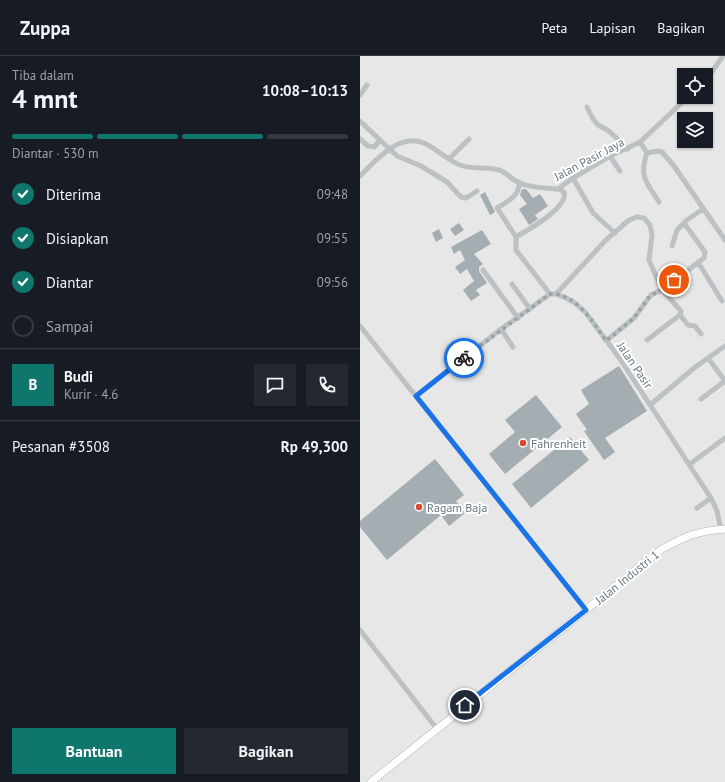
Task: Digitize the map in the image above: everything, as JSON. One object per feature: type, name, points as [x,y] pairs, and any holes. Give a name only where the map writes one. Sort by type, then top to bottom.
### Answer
[{"type":"street","points":[[713,70],[723,56]]},
{"type":"street","points":[[360,95],[367,85]]},
{"type":"street","name":"Jalan Pasir Jaya","points":[[360,176],[389,148],[417,141],[465,167],[498,169],[519,182],[536,187],[558,189],[572,178],[610,156],[628,149],[640,142],[681,104]]},
{"type":"street","points":[[588,107],[593,119],[609,131],[628,149]]},
{"type":"street","points":[[360,121],[397,156],[421,166],[447,182],[461,197],[466,198],[477,191]]},
{"type":"street","points":[[360,139],[368,146],[374,148],[380,140]]},
{"type":"street","points":[[450,159],[469,139]]},
{"type":"street","points":[[640,142],[647,153],[642,172],[644,179],[659,202]]},
{"type":"street","points":[[647,153],[658,151],[662,152],[674,166],[724,239]]},
{"type":"street","points":[[610,156],[620,171]]},
{"type":"street","points":[[572,178],[593,213],[615,233]]},
{"type":"street","points":[[416,396],[501,329],[550,294],[516,250],[516,237],[497,208],[514,196],[518,190],[519,182]]},
{"type":"street","points":[[516,237],[538,224],[556,209],[565,196],[564,192],[558,189]]},
{"type":"street","points":[[672,246],[676,230],[684,222],[704,210]]},
{"type":"street","points":[[556,294],[606,240],[629,220],[638,217],[644,218],[650,225],[652,235],[649,260],[662,290],[681,311],[680,315],[688,324],[695,326],[700,334]]},
{"type":"street","points":[[606,341],[634,318],[648,298],[662,290],[704,258],[705,252],[684,222]]},
{"type":"street","points":[[698,262],[722,301]]},
{"type":"street","points":[[483,270],[518,318]]},
{"type":"street","points":[[512,284],[530,309]]},
{"type":"street","name":"Jalan Pasir","points":[[550,294],[556,294],[575,304],[586,313],[620,359],[711,498],[723,530]]},
{"type":"street","points":[[647,340],[680,315]]},
{"type":"street","points":[[360,326],[586,610]]},
{"type":"street","points":[[501,329],[513,347]]},
{"type":"street","points":[[650,405],[725,346]]},
{"type":"street","points":[[450,355],[456,364]]},
{"type":"street","points":[[701,400],[725,381],[708,358]]},
{"type":"street","points":[[690,464],[725,438]]},
{"type":"street","points":[[697,508],[711,498]]},
{"type":"street","name":"Jalan Industri 1","points":[[371,782],[662,549],[686,536],[708,531],[723,530]]},
{"type":"street","points":[[360,630],[437,729]]},
{"type":"shaded area","points":[[360,56],[725,56],[725,782],[360,782]]},
{"type":"building","points":[[522,189],[526,189],[533,198],[540,194],[548,206],[535,215],[538,219],[529,225],[519,209],[527,204],[520,195]]},
{"type":"building","points":[[485,192],[495,212],[490,215],[480,195]]},
{"type":"building","points":[[459,223],[464,230],[455,236],[450,229]]},
{"type":"building","points":[[439,229],[443,238],[436,242],[432,233]]},
{"type":"building","points":[[482,230],[491,244],[474,254],[483,264],[479,267],[479,271],[487,283],[476,290],[480,295],[471,301],[463,290],[474,281],[467,269],[460,274],[455,267],[465,260],[460,250],[454,254],[451,247]]},
{"type":"building","points":[[619,366],[647,411],[605,438],[615,452],[604,460],[584,431],[587,430],[576,414],[589,404],[581,390]]},
{"type":"building","name":"Fahrenheit","points":[[536,395],[562,427],[505,474],[489,454],[515,432],[505,420]]},
{"type":"building","name":"Fahrenheit","points":[[570,437],[589,460],[531,508],[512,484]]},
{"type":"building","name":"Ragam Baja","points":[[435,459],[464,495],[456,501],[465,513],[449,526],[441,515],[387,560],[360,527],[360,521]]},
{"type":"way so far","points":[[464,358],[550,294],[556,294],[566,298],[586,313],[606,341],[637,315],[651,295],[662,290],[674,280]]},
{"type":"place","name":"Fahrenheit","points":[[523,443]]},
{"type":"place","name":"Ragam Baja","points":[[419,507]]},
{"type":"route","points":[[464,358],[416,396],[586,610],[465,705]]}]
